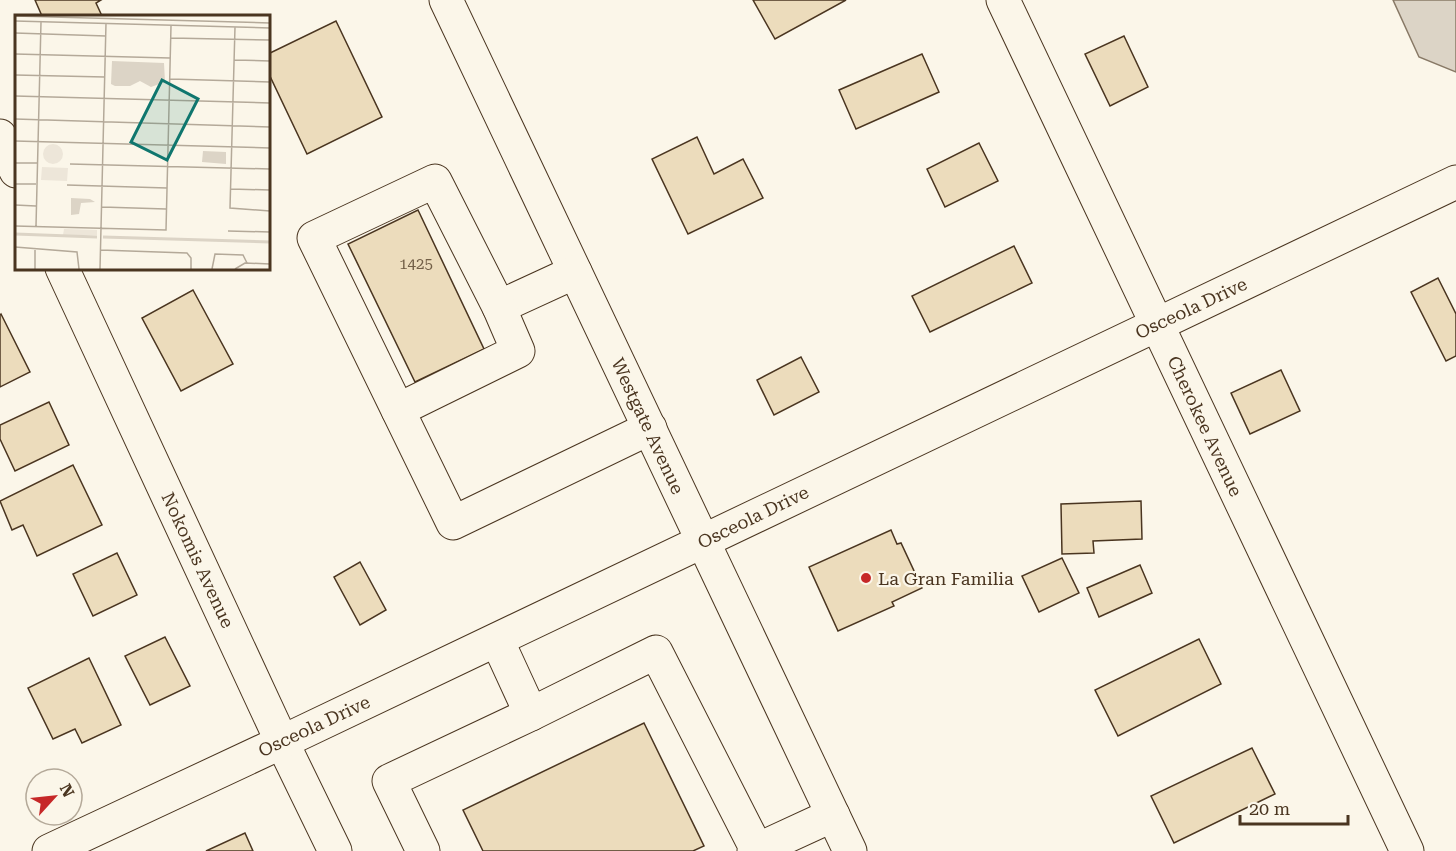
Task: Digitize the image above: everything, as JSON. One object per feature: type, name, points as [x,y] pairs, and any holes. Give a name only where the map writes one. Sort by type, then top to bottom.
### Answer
[{"type":"street","name":"Westgate Avenue","points":[[446,0],[850,851]]},
{"type":"street","name":"Cherokee Avenue","points":[[1004,0],[1407,851]]},
{"type":"street","points":[[0,136],[15,169]]},
{"type":"street","points":[[398,410],[518,351],[499,307],[435,181],[314,238],[453,523],[650,428]]},
{"type":"street","name":"Osceola Drive","points":[[49,851],[497,640],[1456,182]]},
{"type":"street","name":"Nokomis Avenue","points":[[63,270],[335,851]]},
{"type":"street","points":[[499,307],[575,272]]},
{"type":"street","points":[[497,640],[531,714]]},
{"type":"street","points":[[423,851],[389,781],[656,652],[755,850],[833,815]]},
{"type":"shaded area","points":[[1393,0],[1456,0],[1456,72],[1419,57]]},
{"type":"building","points":[[35,0],[101,0],[96,3],[102,15],[42,15]]},
{"type":"building","points":[[753,0],[846,0],[775,39]]},
{"type":"building","points":[[336,21],[382,117],[307,154],[270,76],[270,53]]},
{"type":"building","points":[[1124,36],[1148,87],[1110,106],[1085,54]]},
{"type":"building","points":[[922,54],[939,92],[856,129],[839,90]]},
{"type":"building","points":[[697,137],[714,174],[743,159],[763,198],[688,234],[652,159]]},
{"type":"building","points":[[979,143],[998,181],[945,207],[927,169]]},
{"type":"building","points":[[418,210],[484,349],[415,382],[348,244]]},
{"type":"building","points":[[1014,246],[1032,283],[930,332],[912,296]]},
{"type":"building","points":[[1438,278],[1456,314],[1456,356],[1446,361],[1411,292]]},
{"type":"building","points":[[193,290],[233,364],[181,391],[142,318]]},
{"type":"building","points":[[0,315],[30,372],[0,387]]},
{"type":"building","points":[[801,357],[819,392],[774,415],[757,380]]},
{"type":"building","points":[[1281,370],[1300,411],[1250,434],[1231,393]]},
{"type":"building","points":[[49,402],[69,445],[15,471],[0,439],[0,425]]},
{"type":"building","points":[[73,465],[102,525],[37,556],[23,525],[12,530],[0,501]]},
{"type":"building","points":[[1141,501],[1142,539],[1093,541],[1094,553],[1062,554],[1061,504]]},
{"type":"building","name":"La Gran Familia","points":[[891,530],[897,544],[901,543],[922,588],[892,602],[894,606],[838,631],[809,567]]},
{"type":"building","points":[[117,553],[137,595],[93,616],[73,574]]},
{"type":"building","points":[[1062,558],[1079,593],[1039,612],[1022,576]]},
{"type":"building","points":[[360,562],[386,610],[360,625],[334,577]]},
{"type":"building","points":[[1140,565],[1152,593],[1099,617],[1087,588]]},
{"type":"building","points":[[165,637],[190,686],[150,705],[125,656]]},
{"type":"building","points":[[1199,639],[1221,684],[1118,736],[1095,690]]},
{"type":"building","points":[[89,658],[121,725],[82,743],[75,729],[53,739],[28,688]]},
{"type":"building","points":[[644,723],[704,846],[693,851],[483,851],[463,810]]},
{"type":"building","points":[[1252,748],[1275,794],[1174,843],[1151,796]]},
{"type":"building","points":[[245,833],[253,851],[206,851]]},
{"type":"place","name":"La Gran Familia","points":[[866,578]]}]
